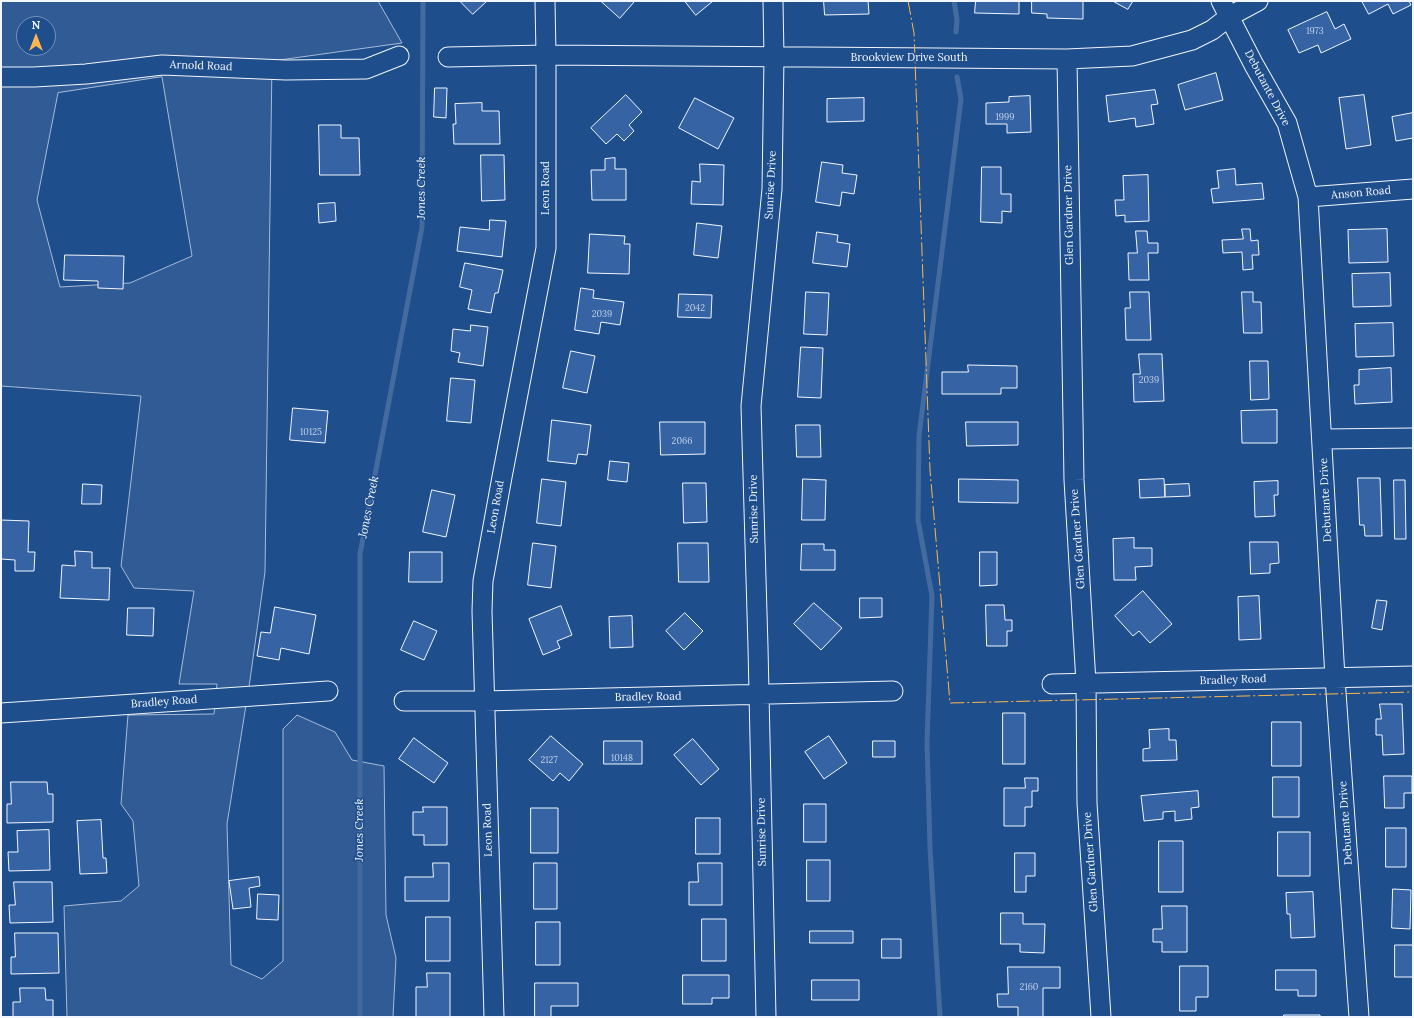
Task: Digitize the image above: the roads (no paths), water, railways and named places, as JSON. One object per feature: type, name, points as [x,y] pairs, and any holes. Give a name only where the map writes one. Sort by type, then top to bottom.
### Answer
[{"type":"street","name":"Leon Road","points":[[494,1017],[484,701],[482,611],[483,581],[546,248],[545,1]]},
{"type":"street","name":"Sunrise Drive","points":[[766,1017],[752,406],[772,189],[774,58],[773,1]]},
{"type":"street","name":"Brookview Drive South","points":[[546,55],[774,58],[1067,59],[1132,56],[1192,40],[1212,30],[1226,9],[1258,1]]},
{"type":"street","name":"Debutante Drive","points":[[1226,9],[1254,66],[1287,123],[1308,197],[1323,439],[1335,678],[1359,1017]]},
{"type":"street","points":[[448,57],[546,55]]},
{"type":"street","name":"Arnold Road","points":[[1,77],[86,74],[162,65],[286,70],[366,69],[399,56]]},
{"type":"street","name":"Glen Gardner Drive","points":[[1067,59],[1074,480],[1086,683],[1087,803],[1101,1017]]},
{"type":"street","name":"Anson Road","points":[[1308,197],[1413,189]]},
{"type":"street","points":[[1323,439],[1413,438]]},
{"type":"street","name":"Bradley Road","points":[[1052,684],[1413,676]]},
{"type":"street","name":"Bradley Road","points":[[1,713],[328,691]]},
{"type":"street","name":"Bradley Road","points":[[404,701],[484,701],[893,691]]},
{"type":"waterway","name":"Jones Creek","points":[[360,1017],[360,554],[422,227],[423,1]]},
{"type":"waterway","points":[[954,1],[957,20],[956,32]]},
{"type":"waterway","points":[[940,1017],[930,848],[927,742],[932,596],[918,520],[919,436],[961,99],[957,77]]}]
